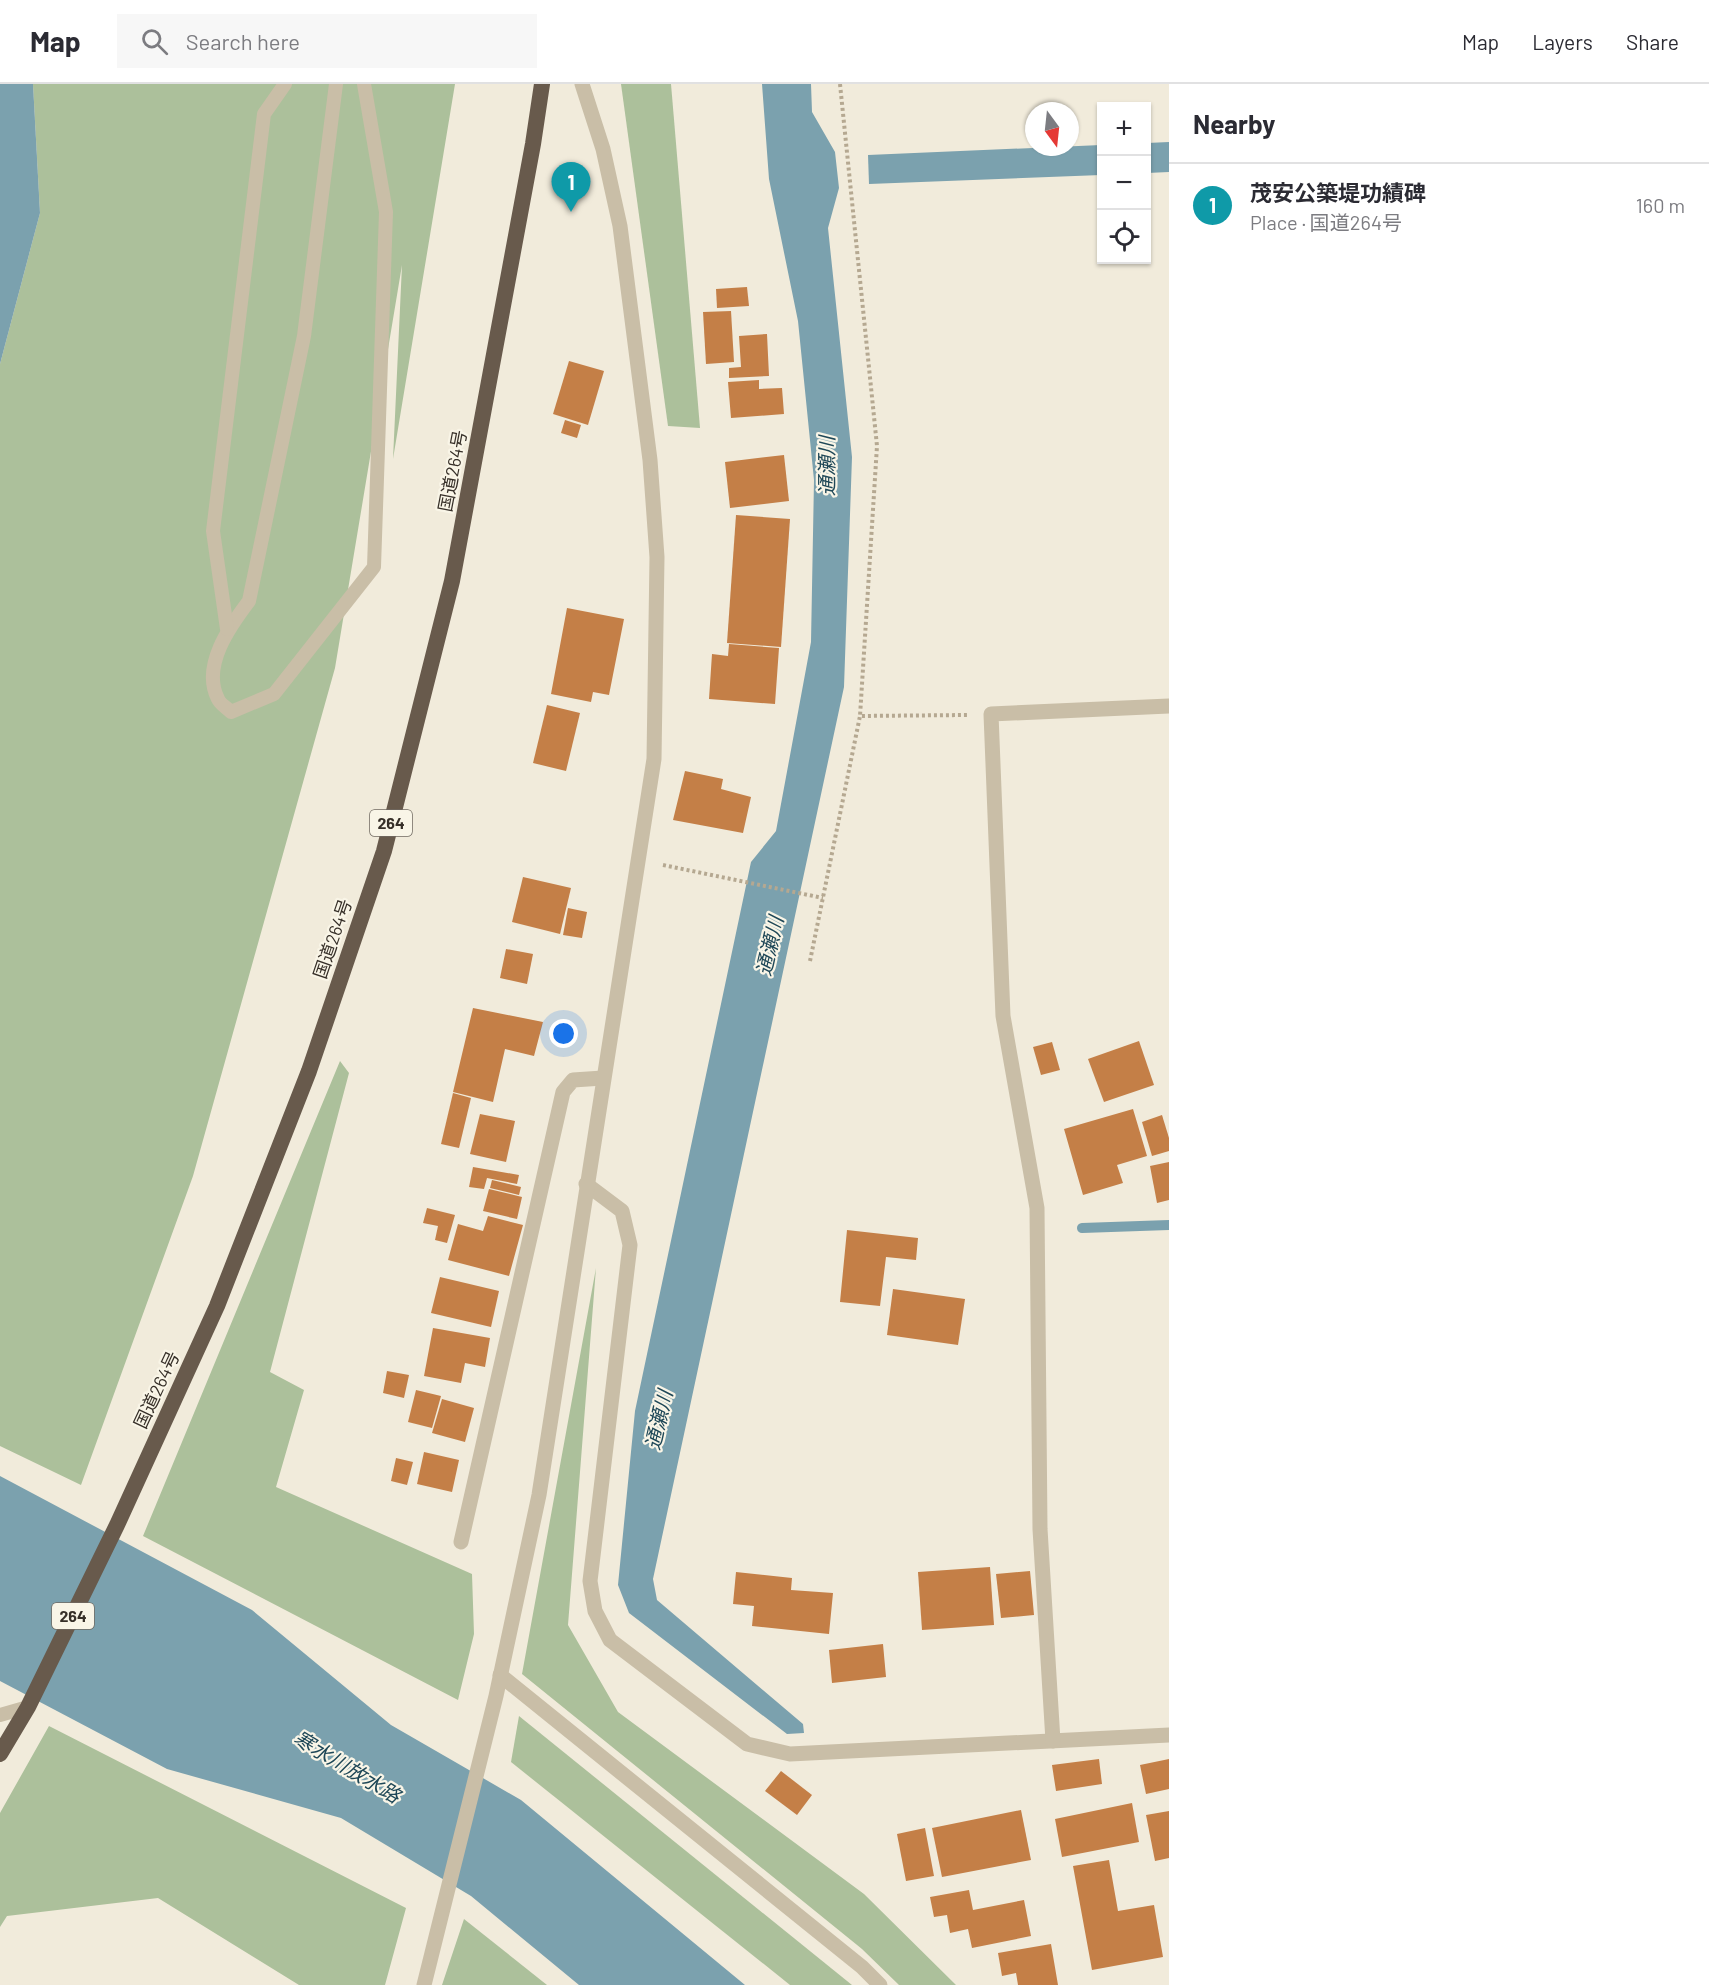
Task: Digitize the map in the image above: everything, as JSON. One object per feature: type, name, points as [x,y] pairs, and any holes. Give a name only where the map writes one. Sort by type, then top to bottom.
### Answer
[{"type":"highway","name":"国道264号","points":[[0,1754],[28,1707],[117,1526],[222,1294],[309,1071],[384,851],[452,581],[533,144],[542,84]]},
{"type":"street","points":[[425,1982],[496,1696],[539,1495],[654,759],[657,557],[651,460],[620,226],[603,149],[582,84]]},
{"type":"street","points":[[1053,1741],[1040,1528],[1037,1208],[1003,1016],[991,714],[1169,706]]},
{"type":"street","points":[[461,1542],[563,1092],[573,1080],[603,1078]]},
{"type":"street","points":[[586,1184],[622,1211],[630,1245],[590,1581],[595,1611],[610,1640],[747,1744],[790,1754],[1169,1736]]},
{"type":"street","points":[[500,1676],[862,1967],[880,1985]]},
{"type":"lane","points":[[228,629],[213,531],[264,114],[285,84]]},
{"type":"lane","points":[[336,84],[304,336],[249,601],[228,629],[212,674],[218,700],[231,712],[274,694],[374,567],[386,212],[364,84]]},
{"type":"lane","points":[[0,1715],[28,1707]]},
{"type":"path","points":[[810,961],[860,716],[877,446],[840,84]]},
{"type":"path","points":[[860,716],[991,714]]},
{"type":"path","points":[[638,859],[823,898]]},
{"type":"green space","points":[[33,84],[455,84],[393,459],[402,265],[335,668],[193,1176],[81,1485],[0,1446],[0,364],[40,213]]},
{"type":"green space","points":[[621,84],[671,84],[700,428],[668,426]]},
{"type":"green space","points":[[340,1061],[349,1073],[270,1372],[304,1390],[276,1487],[472,1574],[474,1634],[458,1700],[143,1536]]},
{"type":"green space","points":[[596,1268],[568,1625],[618,1712],[864,1894],[956,1985],[899,1985],[862,1949],[522,1674]]},
{"type":"green space","points":[[519,1716],[852,1985],[790,1985],[511,1762]]},
{"type":"green space","points":[[49,1726],[406,1908],[385,1985],[299,1985],[158,1898],[7,1916],[0,1927],[0,1813]]},
{"type":"green space","points":[[464,1919],[547,1985],[442,1985]]},
{"type":"water","points":[[0,84],[33,84],[40,213],[0,364]]},
{"type":"water","name":"通瀬川","points":[[762,84],[811,84],[812,112],[835,152],[839,188],[828,228],[852,457],[844,687],[653,1579],[657,1600],[803,1724],[804,1733],[787,1734],[629,1613],[618,1585],[635,1411],[751,862],[776,831],[811,642],[814,480],[798,321],[769,179]]},
{"type":"water","points":[[1169,142],[1169,172],[1151,173],[1151,143]]},
{"type":"water","points":[[1097,145],[1097,175],[869,184],[868,155],[1025,148],[1025,156],[1079,156],[1079,146]]},
{"type":"water","name":"寒水川放水路","points":[[0,1476],[252,1610],[391,1725],[521,1800],[745,1985],[579,1985],[471,1896],[341,1818],[167,1769],[0,1681]]},
{"type":"building","points":[[747,287],[749,306],[717,308],[716,289]]},
{"type":"building","points":[[731,311],[734,362],[706,364],[703,312]]},
{"type":"building","points":[[767,334],[769,376],[729,378],[729,368],[741,367],[739,336]]},
{"type":"building","points":[[569,361],[604,371],[588,425],[553,414]]},
{"type":"building","points":[[759,380],[759,389],[782,388],[784,414],[731,418],[728,382]]},
{"type":"building","points":[[565,420],[581,425],[577,438],[561,433]]},
{"type":"building","points":[[784,455],[789,501],[730,508],[725,462]]},
{"type":"building","points":[[736,515],[790,519],[781,647],[727,643]]},
{"type":"building","points":[[567,608],[624,619],[609,695],[593,692],[591,702],[551,694]]},
{"type":"building","points":[[729,644],[779,648],[775,704],[709,699],[712,654],[728,656]]},
{"type":"building","points":[[547,705],[580,713],[566,771],[533,763]]},
{"type":"building","points":[[685,771],[723,779],[721,789],[751,797],[743,833],[673,820]]},
{"type":"building","points":[[523,877],[571,888],[560,934],[512,922]]},
{"type":"building","points":[[568,908],[587,912],[582,938],[563,935]]},
{"type":"building","points":[[506,949],[533,954],[527,984],[500,978]]},
{"type":"building","points":[[473,1008],[543,1022],[534,1056],[505,1049],[493,1102],[453,1092]]},
{"type":"building","points":[[1139,1041],[1154,1085],[1104,1102],[1088,1059]]},
{"type":"building","points":[[1052,1042],[1060,1070],[1041,1075],[1033,1047]]},
{"type":"building","points":[[453,1093],[471,1098],[459,1148],[441,1144]]},
{"type":"building","points":[[1133,1109],[1147,1156],[1117,1165],[1123,1183],[1083,1195],[1064,1129]]},
{"type":"building","points":[[480,1114],[515,1121],[506,1162],[470,1154]]},
{"type":"building","points":[[1162,1115],[1169,1138],[1169,1151],[1152,1156],[1142,1122]]},
{"type":"building","points":[[1169,1162],[1169,1200],[1157,1203],[1150,1166]]},
{"type":"building","points":[[473,1167],[519,1175],[517,1184],[487,1178],[484,1189],[469,1187]]},
{"type":"building","points":[[492,1180],[521,1187],[519,1195],[490,1188]]},
{"type":"building","points":[[489,1189],[522,1197],[517,1219],[483,1211]]},
{"type":"building","points":[[427,1208],[455,1215],[447,1243],[435,1240],[438,1226],[423,1223]]},
{"type":"building","points":[[488,1216],[523,1225],[509,1276],[448,1260],[458,1224],[483,1231]]},
{"type":"building","points":[[847,1230],[918,1238],[916,1260],[886,1257],[880,1306],[840,1302]]},
{"type":"building","points":[[440,1277],[499,1291],[491,1327],[431,1313]]},
{"type":"building","points":[[893,1289],[965,1299],[958,1345],[887,1335]]},
{"type":"building","points":[[433,1328],[490,1338],[485,1367],[465,1363],[461,1383],[424,1376]]},
{"type":"building","points":[[387,1371],[409,1375],[404,1398],[383,1393]]},
{"type":"building","points":[[416,1390],[441,1396],[432,1428],[408,1422]]},
{"type":"building","points":[[442,1399],[474,1408],[465,1442],[432,1433]]},
{"type":"building","points":[[424,1452],[459,1460],[452,1492],[417,1484]]},
{"type":"building","points":[[396,1458],[413,1462],[407,1485],[391,1481]]},
{"type":"building","points":[[990,1567],[994,1625],[922,1630],[918,1572]]},
{"type":"building","points":[[1030,1571],[1034,1615],[1001,1618],[996,1574]]},
{"type":"building","points":[[736,1572],[792,1578],[791,1590],[833,1593],[829,1634],[752,1626],[754,1606],[733,1604]]},
{"type":"building","points":[[883,1644],[886,1677],[832,1683],[829,1650]]},
{"type":"building","points":[[1099,1759],[1102,1784],[1056,1791],[1052,1765]]},
{"type":"building","points":[[1169,1759],[1169,1789],[1146,1794],[1140,1765]]},
{"type":"building","points":[[781,1771],[812,1795],[797,1815],[765,1791]]},
{"type":"building","points":[[1132,1803],[1139,1842],[1062,1857],[1055,1819]]},
{"type":"building","points":[[1021,1810],[1031,1860],[942,1877],[932,1828]]},
{"type":"building","points":[[1169,1811],[1169,1858],[1155,1861],[1146,1815]]},
{"type":"building","points":[[925,1828],[934,1876],[906,1881],[897,1834]]},
{"type":"building","points":[[1109,1860],[1118,1911],[1154,1905],[1163,1957],[1092,1970],[1073,1866]]},
{"type":"building","points":[[969,1890],[973,1910],[1024,1900],[1031,1936],[972,1948],[968,1929],[950,1933],[947,1915],[934,1917],[930,1897]]},
{"type":"building","points":[[1051,1944],[1058,1985],[1018,1985],[1016,1973],[1002,1976],[998,1953]]},
{"type":"waterway","points":[[1082,1228],[1169,1225]]},
{"type":"place","name":"茂安公築堤功績碑","points":[[571,212]]}]
